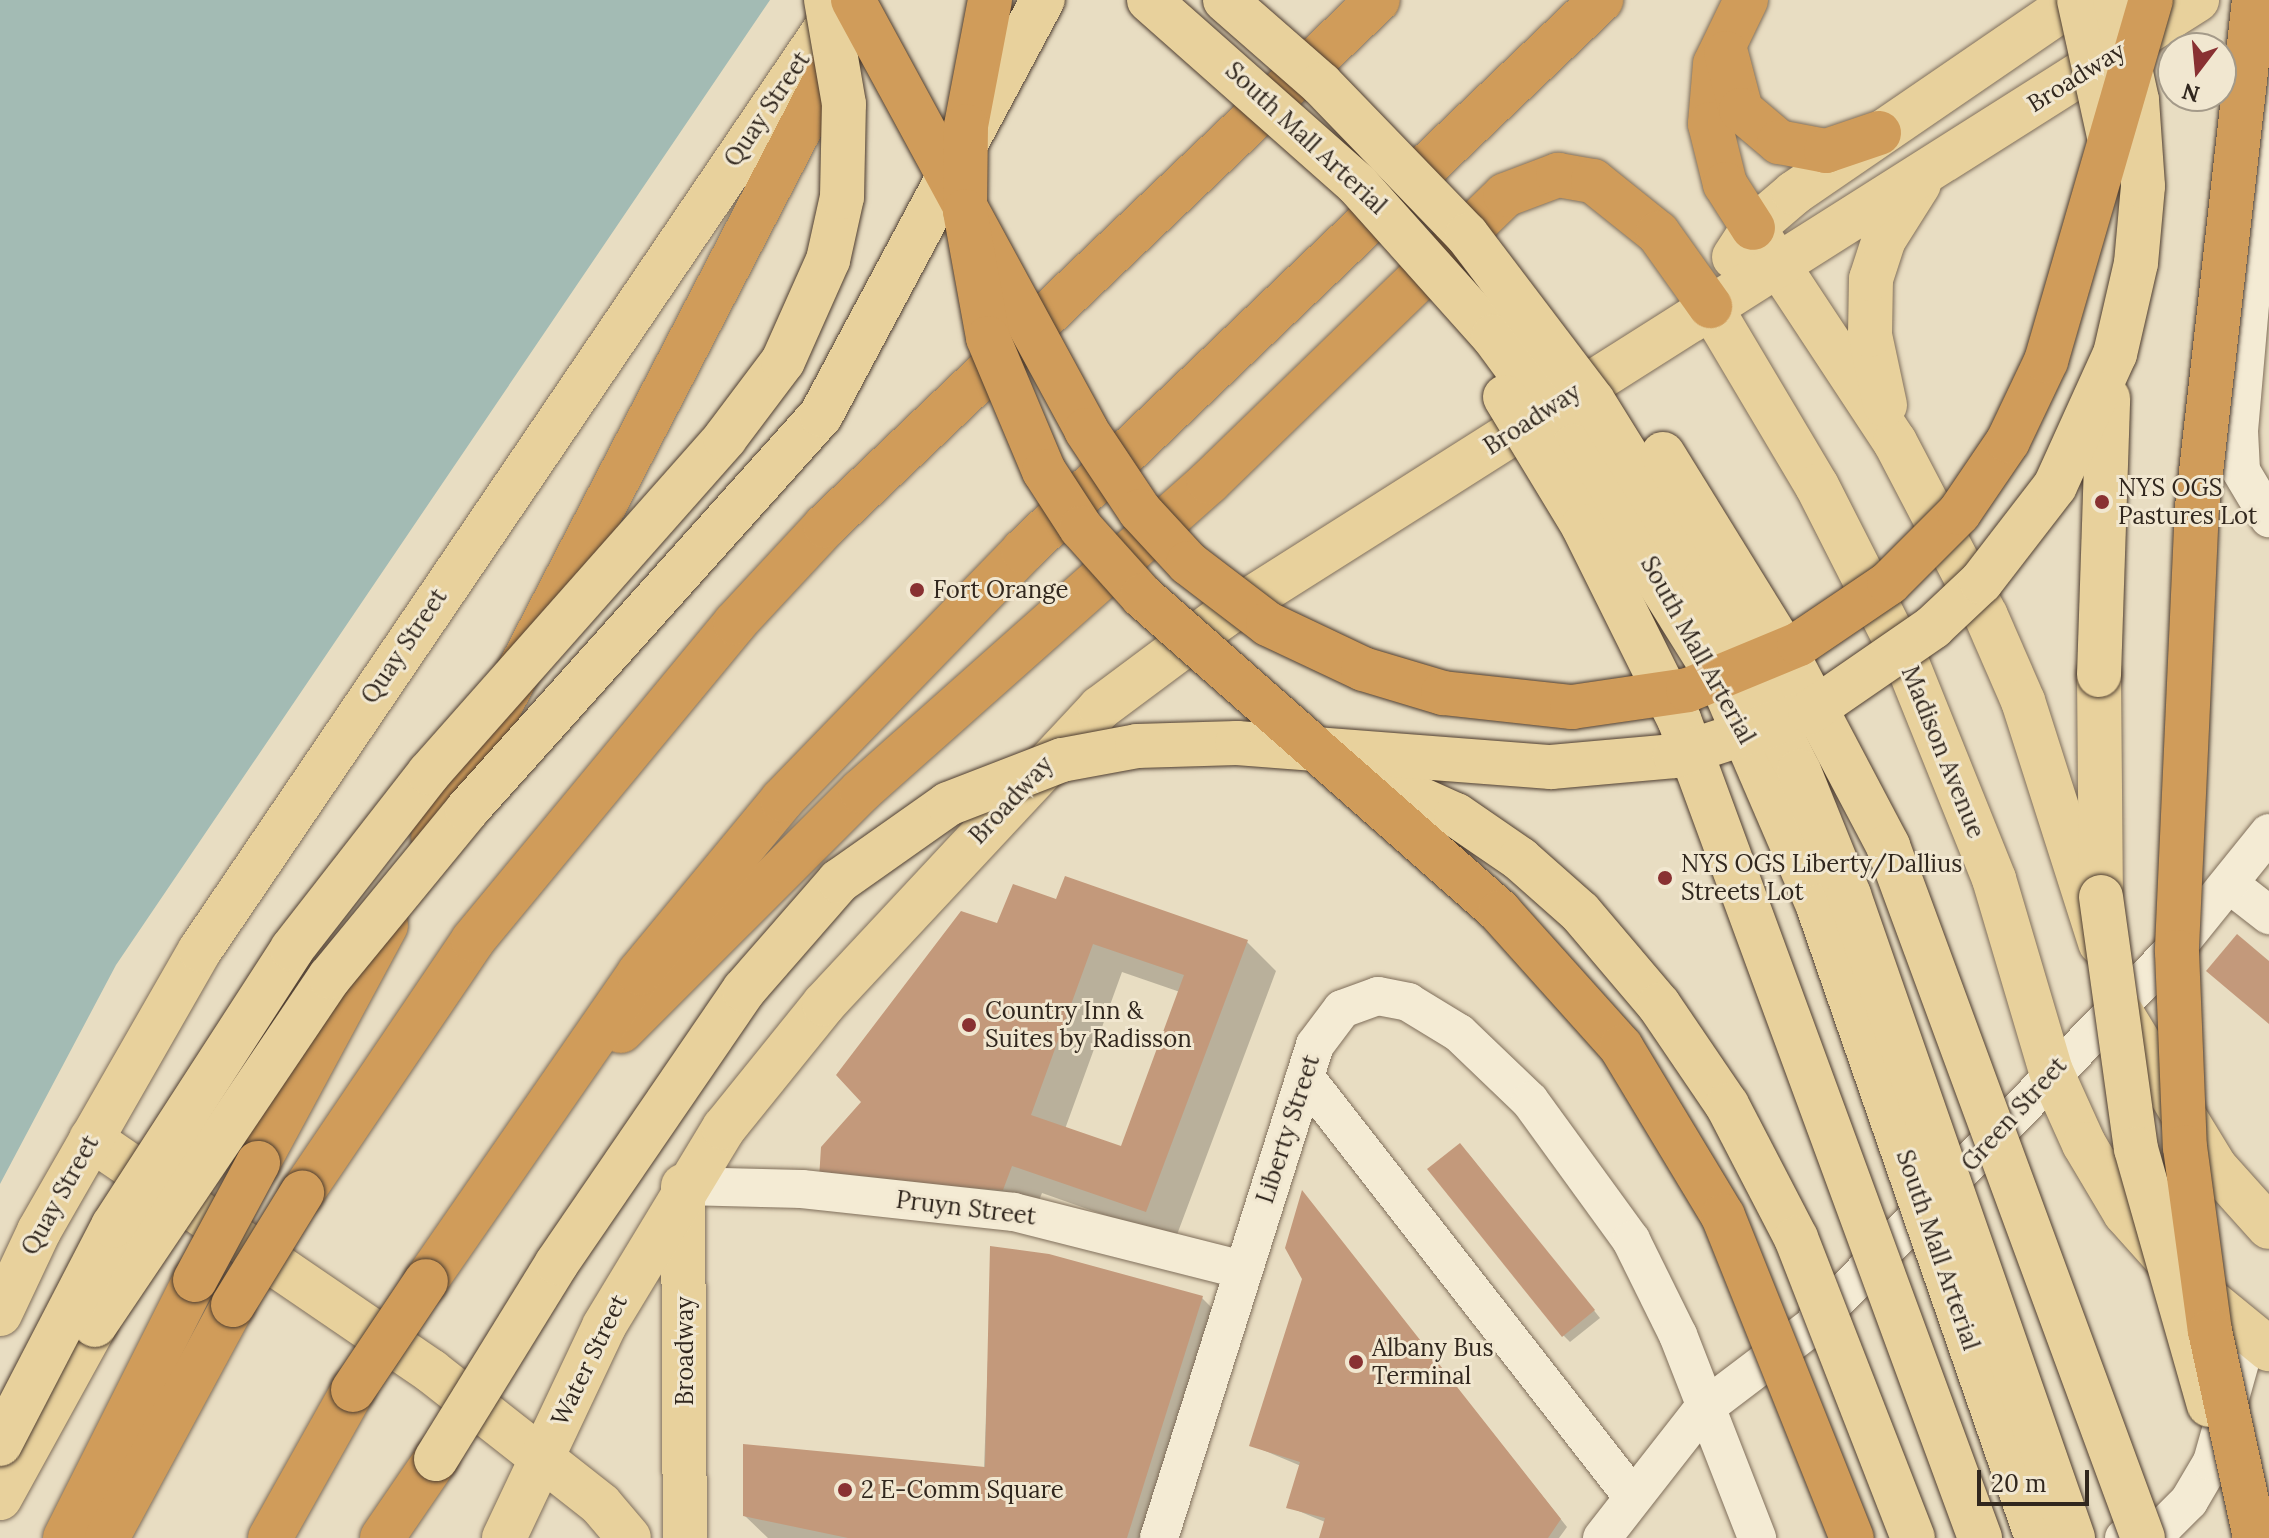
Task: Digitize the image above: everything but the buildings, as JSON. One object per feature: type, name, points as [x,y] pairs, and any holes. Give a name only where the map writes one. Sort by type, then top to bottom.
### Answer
[{"type":"highway","points":[[853,0],[1086,430],[1140,511],[1188,563],[1268,624],[1363,669],[1474,699],[1572,707],[1688,690],[1799,644],[1889,583],[1959,513],[2008,441],[2046,361],[2151,0]]},
{"type":"highway","points":[[65,1538],[195,1280],[866,0]]},
{"type":"highway","points":[[990,0],[966,126],[965,211],[988,338],[1044,471],[1081,528],[1152,605],[1500,912],[1621,1047],[1723,1216],[1852,1538]]},
{"type":"highway","points":[[107,1538],[233,1305],[302,1193],[473,940],[735,623],[825,526],[1378,0]]},
{"type":"highway","points":[[270,1538],[353,1390],[541,1106],[684,914],[920,651],[1601,0]]},
{"type":"highway","points":[[2254,0],[2197,507],[2177,952],[2187,1163],[2210,1331],[2255,1538]]},
{"type":"highway","points":[[1738,13],[1728,79],[1741,110],[1766,133],[1809,151],[1879,133]]},
{"type":"highway","points":[[1738,13],[1715,64],[1710,124],[1725,184],[1753,228]]},
{"type":"highway","points":[[541,1106],[737,923],[861,791],[1209,482],[1505,195],[1558,175],[1593,181],[1658,233],[1710,306]]},
{"type":"highway","points":[[382,1538],[436,1459]]},
{"type":"main road","points":[[0,1444],[113,1226],[292,949],[429,773],[725,438],[783,361],[828,260],[842,197],[844,104],[826,0]]},
{"type":"main road","name":"Quay Street","points":[[0,1314],[91,1139],[200,950],[845,0]]},
{"type":"main road","points":[[0,1498],[140,1251],[330,977],[467,810],[821,415],[1043,0]]},
{"type":"main road","name":"South Mall Arterial","points":[[1149,0],[1308,137],[1449,284],[1574,446],[1749,738],[1847,987],[2037,1538]]},
{"type":"main road","name":"South Mall Arterial","points":[[1225,0],[1321,84],[1467,235],[1651,488],[1799,771],[1874,964],[2073,1538]]},
{"type":"main road","points":[[2078,0],[2114,160],[2097,722],[2101,897],[2136,1149],[2248,1538]]},
{"type":"main road","name":"Broadway","points":[[1710,306],[1753,228],[1879,133],[2078,0]]},
{"type":"main road","points":[[395,1538],[436,1459],[680,1080],[786,937],[839,881],[919,821],[1008,777],[1112,750],[1237,743],[1516,766],[1675,756],[1810,712],[1933,627],[1981,582],[2055,486],[2115,354],[2136,263],[2143,186],[2137,100],[2115,0]]},
{"type":"main road","name":"Broadway","points":[[689,1537],[683,1186],[824,1004],[1100,708],[1222,617],[2197,0]]},
{"type":"main road","points":[[1895,442],[1870,335],[1871,279],[1896,216],[1943,161]]},
{"type":"main road","points":[[1753,228],[1780,264],[1895,442],[2023,701],[2116,1004],[2172,1103],[2269,1227]]},
{"type":"main road","points":[[1467,235],[1613,387],[1675,471],[1840,749],[1930,943],[2143,1538]]},
{"type":"main road","points":[[1449,284],[1481,361],[1583,526],[1679,719],[1980,1538]]},
{"type":"main road","name":"Madison Avenue","points":[[1710,306],[1817,486],[1908,665],[1994,879],[2051,1071],[2125,1213],[2258,1342]]},
{"type":"main road","points":[[1237,743],[1352,768],[1456,815],[1549,882],[1626,963],[1683,1037],[1761,1166],[1913,1538]]},
{"type":"main road","points":[[91,1139],[418,1362],[542,1457],[629,1538]]},
{"type":"main road","name":"Water Street","points":[[504,1538],[604,1326],[683,1186]]},
{"type":"street","points":[[2269,88],[2239,431],[2241,471],[2269,518]]},
{"type":"street","name":"Green Street","points":[[1602,1538],[1702,1410],[1810,1328],[2005,1128],[2051,1071],[2229,884],[2269,833]]},
{"type":"street","points":[[2229,884],[2269,915]]},
{"type":"street","name":"Liberty Street","points":[[1159,1538],[1315,1045],[1342,1009],[1378,996],[1408,1002],[1459,1033],[1530,1101],[1631,1240],[1678,1335],[1702,1410]]},
{"type":"street","points":[[1305,1077],[1632,1496]]},
{"type":"street","name":"Pruyn Street","points":[[683,1186],[802,1189],[1014,1212],[1243,1270]]},
{"type":"street","points":[[2124,1538],[2165,1525],[2189,1501],[2212,1462],[2258,1342]]},
{"type":"street","points":[[1702,1410],[1757,1538]]},
{"type":"water","points":[[0,0],[770,0],[116,965],[0,1184]]},
{"type":"place","name":"NYS OGS Pastures Lot","points":[[2102,502]]},
{"type":"place","name":"Fort Orange","points":[[917,590]]},
{"type":"place","name":"NYS OGS Liberty/Dallius Streets Lot","points":[[1665,878]]},
{"type":"place","name":"Country Inn & Suites by Radisson","points":[[969,1025]]},
{"type":"place","name":"Albany Bus Terminal","points":[[1356,1362]]},
{"type":"place","name":"2 E-Comm Square","points":[[845,1490]]}]
